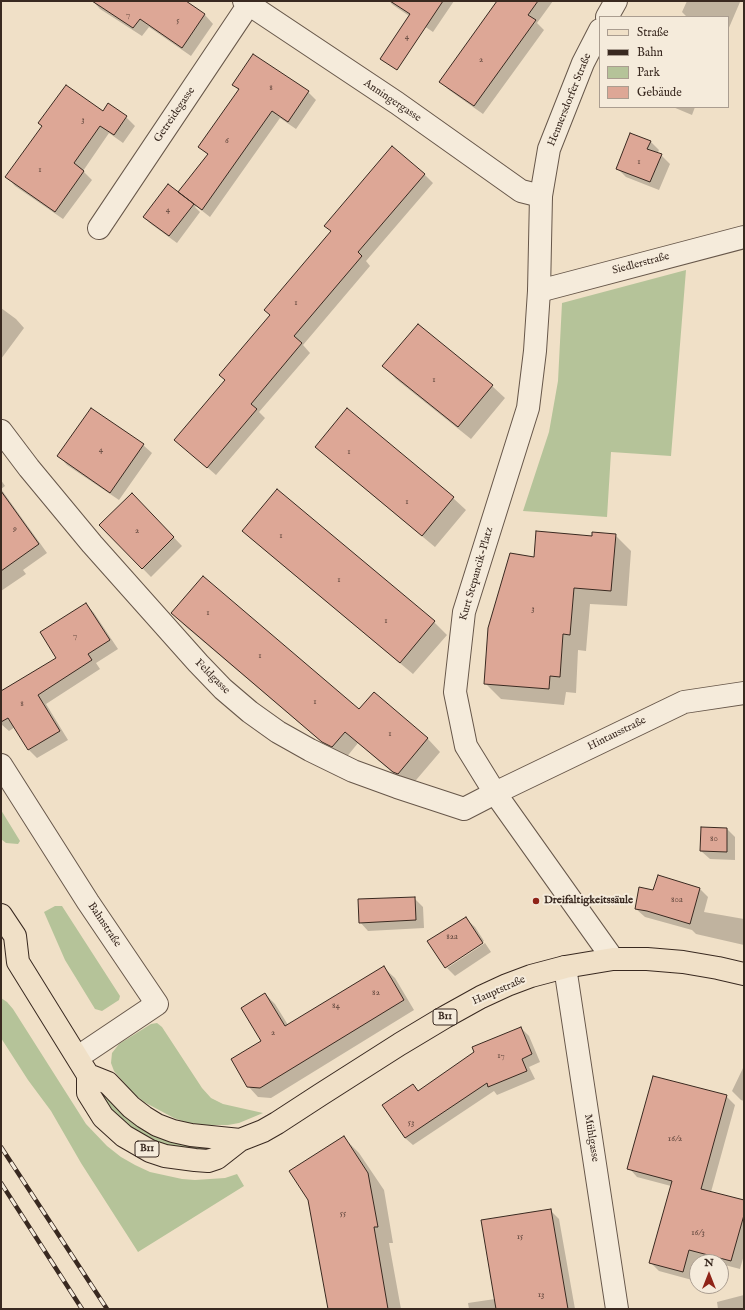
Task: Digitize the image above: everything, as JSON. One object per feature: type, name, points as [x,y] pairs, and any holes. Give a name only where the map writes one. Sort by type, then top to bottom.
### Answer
[{"type":"main road","points":[[1,915],[15,936],[9,958],[83,1066]]},
{"type":"main road","name":"Hauptstraße","points":[[83,1066],[108,1083],[131,1107],[157,1125],[173,1131],[191,1135],[240,1140],[263,1131],[277,1123],[394,1048],[481,997],[532,976],[565,967],[613,959],[647,959],[683,962],[744,974]]},
{"type":"street","points":[[608,16],[616,1]]},
{"type":"street","name":"Anningergasse","points":[[248,2],[397,103],[521,191],[541,196]]},
{"type":"street","name":"Getreidegasse","points":[[99,228],[248,2]]},
{"type":"street","name":"Hennersdorfer Straße","points":[[539,291],[541,196],[549,149],[583,63],[599,32]]},
{"type":"street","name":"Siedlerstraße","points":[[539,291],[744,237]]},
{"type":"street","name":"Kurt Stepancik-Platz","points":[[539,291],[535,351],[528,408],[464,612],[455,692],[466,746],[495,793],[613,959]]},
{"type":"street","name":"Feldgasse","points":[[1,431],[29,468],[152,612],[223,690],[250,712],[278,732],[310,750],[353,771],[442,802],[464,809],[495,793]]},
{"type":"street","name":"Hintausstraße","points":[[495,793],[684,702],[744,693]]},
{"type":"street","name":"Bahnstraße","points":[[1,765],[88,902],[157,1004],[83,1066]]},
{"type":"street","name":"Mühlgasse","points":[[565,967],[617,1309]]},
{"type":"green space","points":[[686,270],[671,456],[611,452],[607,517],[523,511],[549,432],[558,381],[562,303]]},
{"type":"green space","points":[[1,810],[20,841],[18,844],[6,843],[1,839]]},
{"type":"green space","points":[[55,906],[62,906],[120,996],[119,1000],[102,1011],[95,1009],[65,960],[44,912]]},
{"type":"green space","points":[[1,998],[13,1009],[86,1124],[107,1146],[121,1157],[150,1172],[182,1179],[195,1180],[225,1178],[237,1174],[244,1186],[138,1252],[81,1163],[51,1111],[28,1080],[1,1038]]},
{"type":"green space","points":[[157,1023],[162,1027],[202,1088],[211,1098],[223,1104],[263,1113],[239,1123],[228,1125],[188,1123],[174,1118],[144,1102],[132,1092],[114,1071],[111,1063],[112,1053],[119,1044],[151,1024]]},
{"type":"green space","points":[[98,1088],[214,1145],[214,1150],[187,1150],[163,1145],[136,1133],[113,1114]]},
{"type":"building","points":[[92,1],[186,1],[205,14],[182,48],[140,19],[133,28]]},
{"type":"building","points":[[390,1],[443,1],[397,70],[380,59],[410,14]]},
{"type":"building","points":[[497,1],[538,1],[528,15],[536,20],[474,106],[439,82]]},
{"type":"building","points":[[253,54],[309,91],[288,122],[272,111],[202,210],[178,192],[208,154],[198,147],[239,89],[232,85]]},
{"type":"building","points":[[66,85],[103,111],[108,103],[127,116],[114,135],[100,126],[74,163],[84,171],[55,212],[5,177],[42,126],[38,123]]},
{"type":"building","points":[[630,133],[651,141],[647,149],[662,154],[650,182],[616,169]]},
{"type":"building","points":[[392,146],[425,174],[358,252],[362,256],[294,336],[302,343],[251,404],[257,409],[207,468],[174,440],[225,380],[219,375],[270,315],[264,310],[331,231],[324,226]]},
{"type":"building","points":[[168,184],[194,204],[169,236],[143,217]]},
{"type":"building","points":[[418,324],[493,385],[458,427],[382,366]]},
{"type":"building","points":[[91,408],[144,444],[110,493],[57,456]]},
{"type":"building","points":[[347,408],[454,497],[422,536],[315,447]]},
{"type":"building","points":[[277,489],[435,621],[400,663],[242,531]]},
{"type":"building","points":[[1,491],[39,544],[1,571]]},
{"type":"building","points":[[132,493],[174,537],[142,569],[99,525]]},
{"type":"building","points":[[536,531],[592,536],[592,532],[616,534],[611,591],[574,588],[570,635],[563,634],[560,677],[550,676],[549,689],[484,684],[488,628],[510,553],[534,557]]},
{"type":"building","points":[[203,576],[359,709],[374,692],[428,738],[398,774],[393,772],[345,732],[332,747],[322,742],[171,613]]},
{"type":"building","points":[[86,603],[110,640],[88,654],[92,660],[38,695],[60,731],[28,750],[8,718],[1,722],[1,691],[56,658],[40,632]]},
{"type":"building","points":[[701,827],[727,828],[727,852],[700,851]]},
{"type":"building","points":[[658,875],[700,888],[690,924],[647,911],[635,909],[639,887],[653,890]]},
{"type":"building","points":[[415,897],[416,920],[359,923],[358,899]]},
{"type":"building","points":[[466,917],[483,943],[445,968],[427,941]]},
{"type":"building","points":[[384,966],[404,1000],[260,1088],[247,1087],[231,1059],[261,1041],[241,1008],[265,993],[285,1026]]},
{"type":"building","points":[[521,1027],[532,1054],[522,1059],[527,1071],[488,1087],[487,1083],[405,1138],[382,1105],[413,1084],[418,1091],[474,1052],[472,1047]]},
{"type":"building","points":[[653,1076],[727,1095],[701,1189],[744,1200],[744,1215],[731,1261],[729,1260],[729,1254],[704,1254],[689,1250],[683,1272],[649,1263],[672,1181],[627,1169]]},
{"type":"building","points":[[344,1136],[368,1173],[378,1227],[374,1227],[388,1309],[328,1309],[308,1200],[289,1171]]},
{"type":"building","points":[[551,1209],[568,1309],[496,1309],[481,1220]]},
{"type":"railway","points":[[1,1147],[107,1309]]},
{"type":"railway","points":[[1,1183],[82,1309]]},
{"type":"place","name":"Dreifaltigkeitssäule","points":[[536,901]]}]
